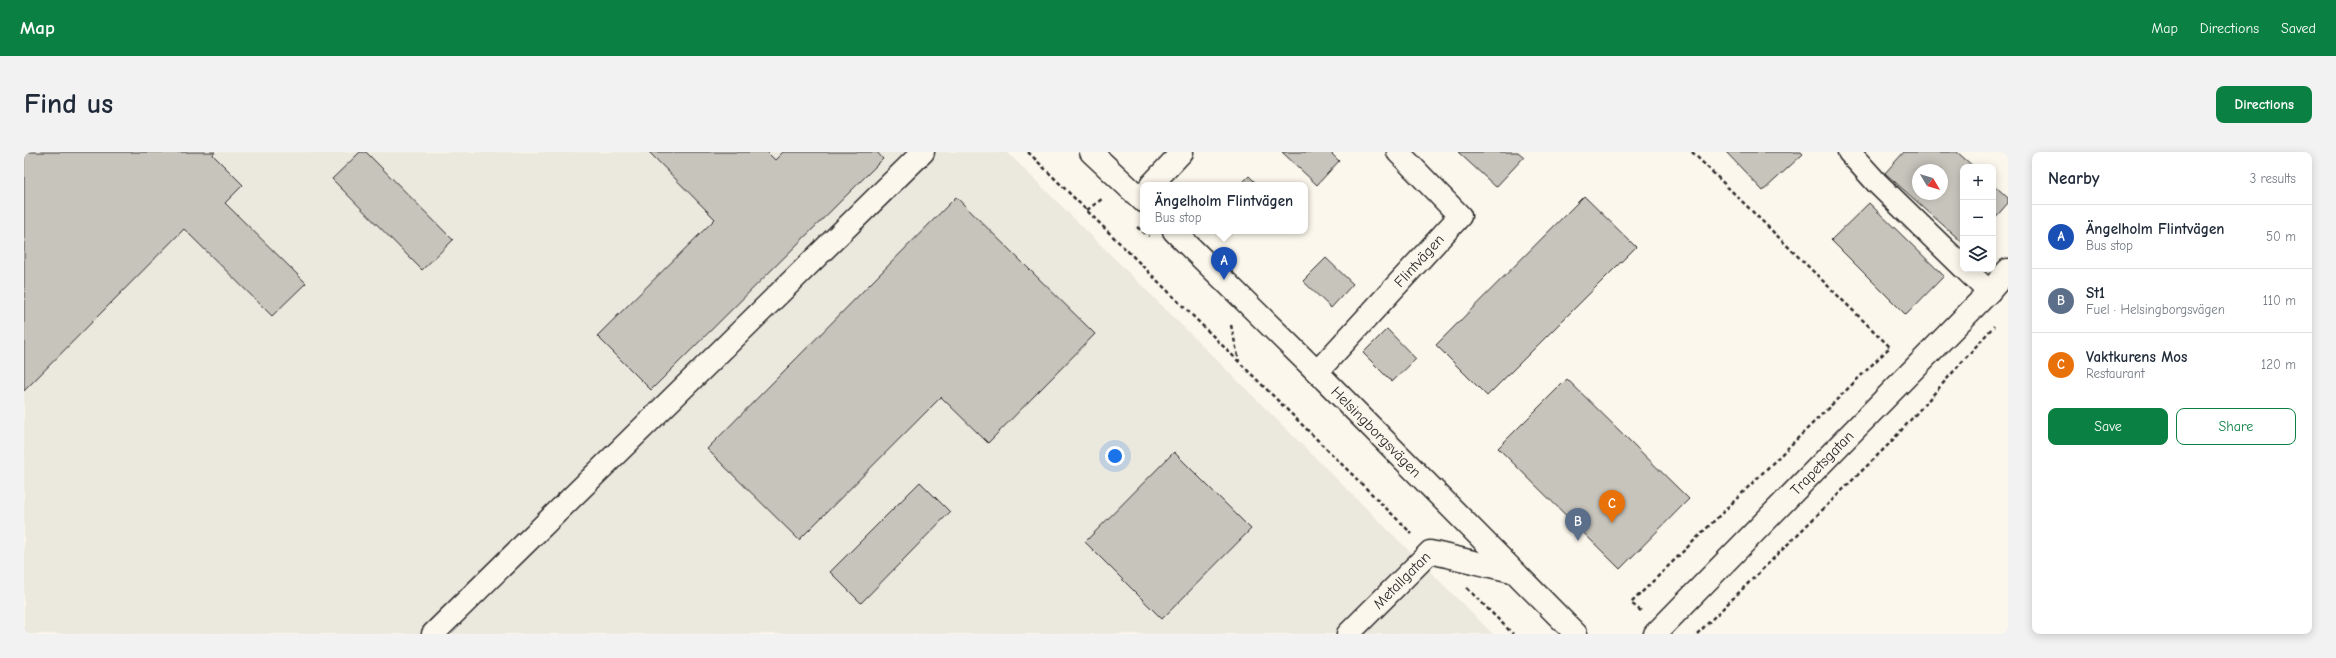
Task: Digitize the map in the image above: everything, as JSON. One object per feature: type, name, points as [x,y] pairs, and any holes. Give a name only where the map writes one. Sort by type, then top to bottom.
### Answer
[{"type":"street","points":[[433,634],[922,152]]},
{"type":"street","points":[[1091,152],[1140,191]]},
{"type":"street","points":[[1155,182],[1182,152]]},
{"type":"street","name":"Flintvägen","points":[[1317,372],[1460,216],[1398,152]]},
{"type":"street","points":[[1858,156],[1877,183],[1960,264]]},
{"type":"street","name":"Helsingborgsvägen","points":[[1177,234],[1317,372],[1512,571],[1576,634]]},
{"type":"street","name":"Trapetsgatan","points":[[1658,631],[1989,292],[2008,270]]},
{"type":"street","points":[[1968,272],[1989,292]]},
{"type":"street","name":"Metallgatan","points":[[1348,634],[1430,552],[1512,571]]},
{"type":"path","points":[[1028,152],[1430,552]]},
{"type":"path","points":[[1658,631],[1631,602],[1890,347],[1692,152]]},
{"type":"path","points":[[1230,320],[1239,362]]},
{"type":"path","points":[[1697,634],[1890,443],[1997,323]]},
{"type":"path","points":[[1463,585],[1513,634]]},
{"type":"shaded area","points":[[24,152],[1007,152],[1493,634],[24,634]]},
{"type":"building","points":[[24,152],[215,152],[213,155],[243,185],[225,203],[306,283],[272,316],[184,229],[24,391]]},
{"type":"building","points":[[360,152],[366,152],[453,240],[422,270],[332,179]]},
{"type":"building","points":[[649,152],[767,152],[775,160],[783,152],[877,152],[883,159],[651,390],[597,336],[715,219]]},
{"type":"building","points":[[1282,152],[1330,152],[1339,161],[1317,185]]},
{"type":"building","points":[[1458,152],[1518,152],[1524,157],[1496,187]]},
{"type":"building","points":[[1726,152],[1801,152],[1803,154],[1763,191]]},
{"type":"building","points":[[1904,152],[1957,152],[1971,164],[1960,164],[1960,240],[1915,200],[1948,200],[1948,164],[1912,164],[1912,197],[1885,173]]},
{"type":"building","points":[[1249,176],[1255,182],[1243,182]]},
{"type":"building","points":[[1996,187],[2008,198],[2008,203],[1996,217]]},
{"type":"building","points":[[1584,196],[1636,247],[1487,396],[1436,345]]},
{"type":"building","points":[[956,197],[1095,334],[988,443],[941,397],[799,540],[707,449]]},
{"type":"building","points":[[1869,203],[1944,276],[1906,315],[1831,240]]},
{"type":"building","points":[[1326,258],[1353,284],[1331,308],[1303,281]]},
{"type":"building","points":[[1387,329],[1416,359],[1392,382],[1363,353]]},
{"type":"building","points":[[1567,379],[1689,499],[1620,569],[1498,448]]},
{"type":"building","points":[[1174,452],[1251,529],[1162,619],[1085,542]]},
{"type":"building","points":[[920,482],[950,512],[861,603],[830,572]]},
{"type":"place","name":"Ängelholm Flintvägen","points":[[1224,280]]},
{"type":"place","name":"Vaktkurens Mos","points":[[1612,523]]},
{"type":"place","name":"St1","points":[[1578,541]]}]
